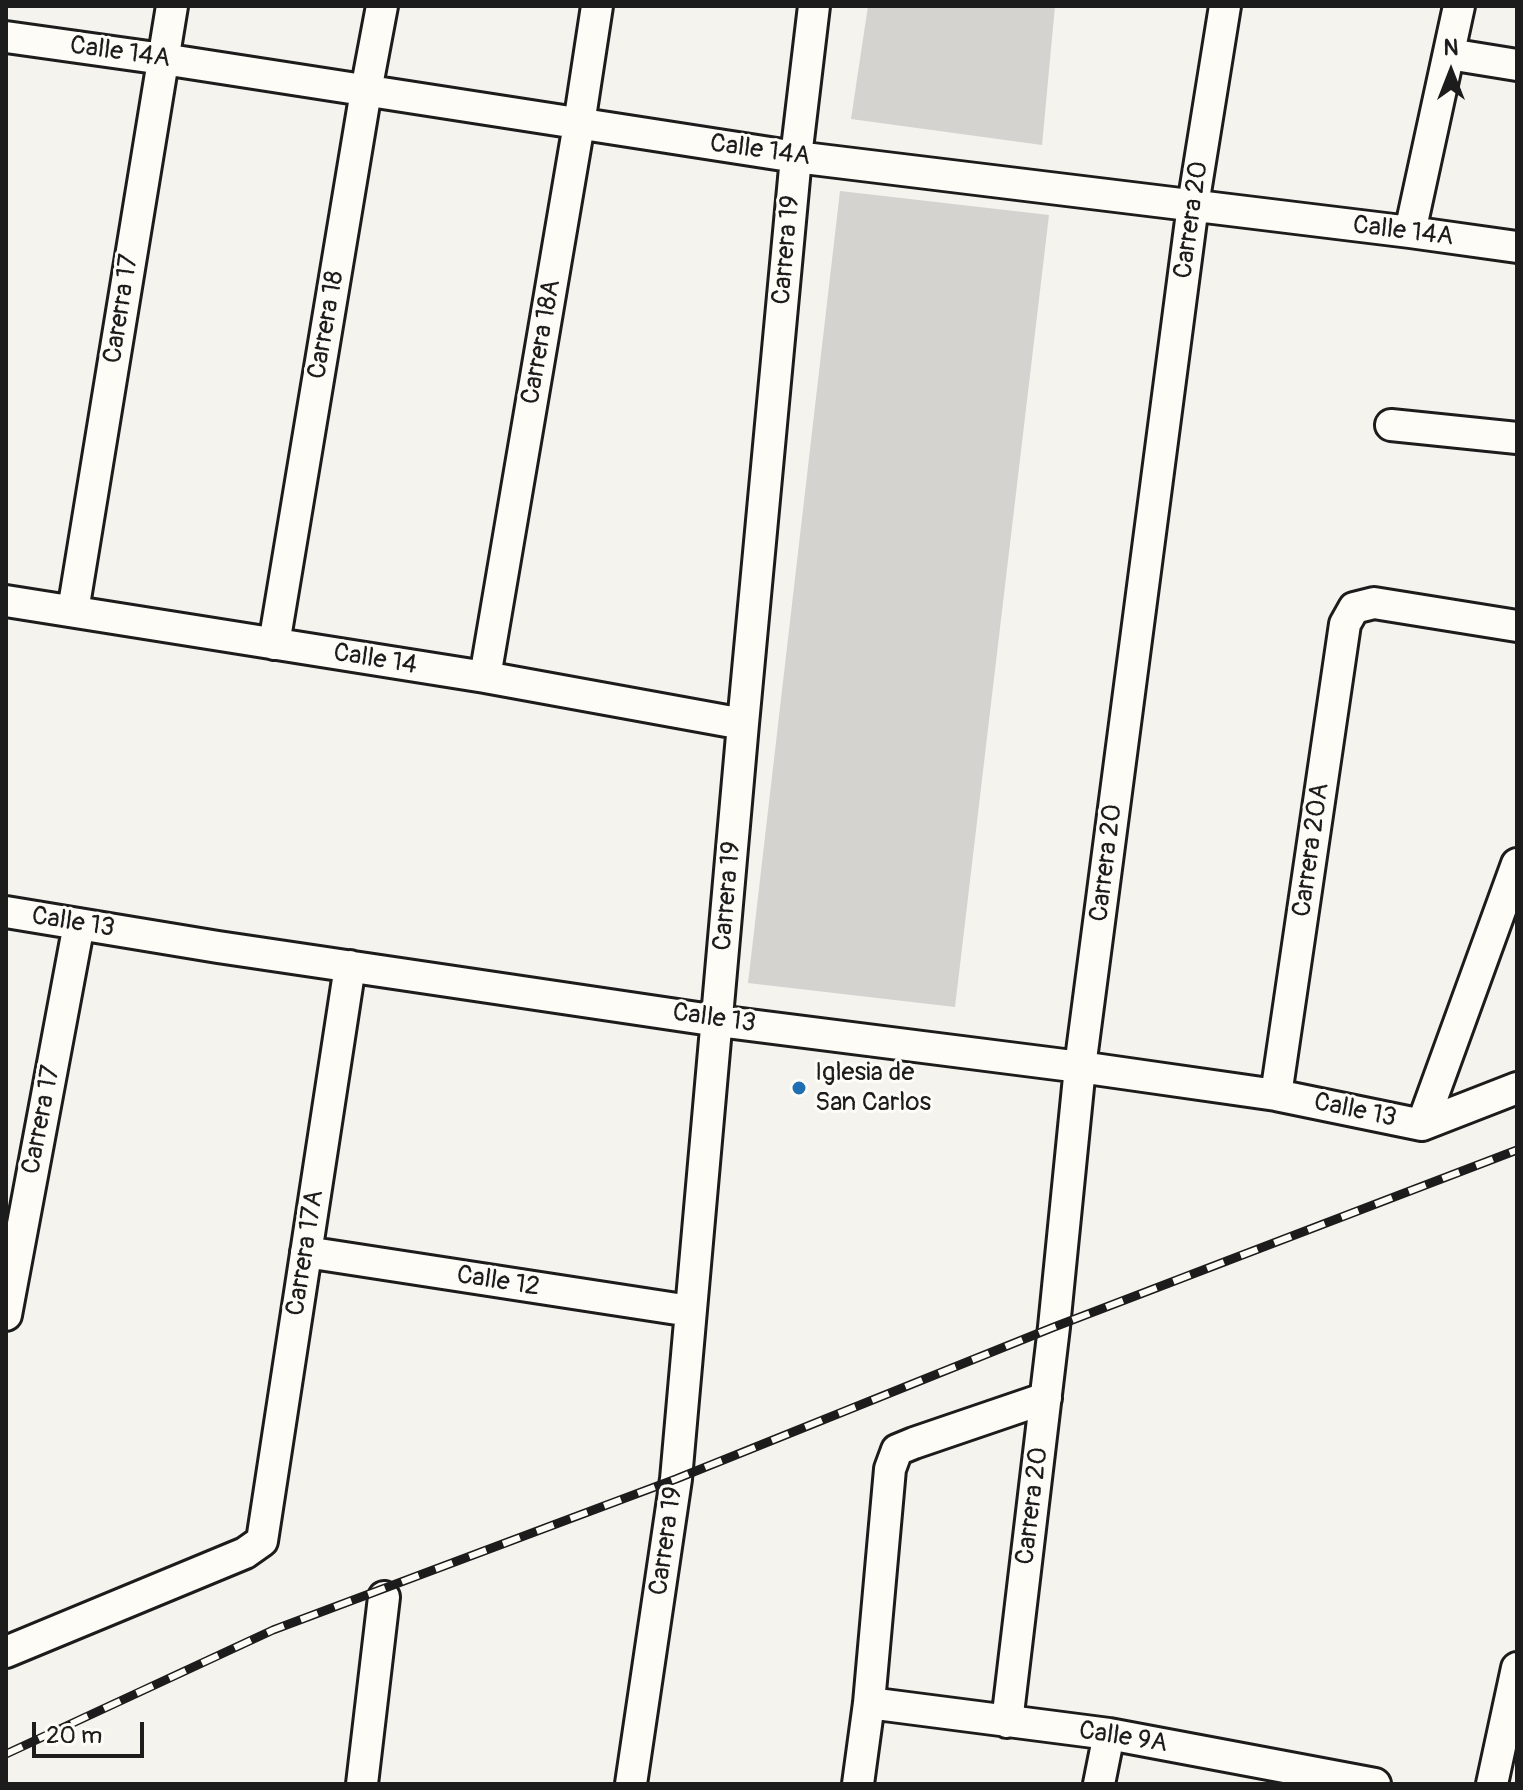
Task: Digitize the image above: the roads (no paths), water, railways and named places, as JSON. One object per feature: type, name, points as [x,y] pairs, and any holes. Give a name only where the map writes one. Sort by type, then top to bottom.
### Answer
[{"type":"street","name":"Carerra 17","points":[[73,611],[172,6]]},
{"type":"street","name":"Carrera 18","points":[[274,644],[382,6]]},
{"type":"street","name":"Carrera 18A","points":[[485,677],[597,6]]},
{"type":"street","name":"Carrera 19","points":[[631,1784],[676,1479],[796,157],[814,6]]},
{"type":"street","name":"Carrera 20","points":[[1007,1722],[1046,1398],[1080,1067],[1193,205],[1225,6]]},
{"type":"street","points":[[1410,232],[1459,6]]},
{"type":"street","name":"Calle 14A","points":[[6,37],[796,157],[1517,247]]},
{"type":"street","points":[[1449,54],[1517,65]]},
{"type":"street","points":[[1391,425],[1517,438]]},
{"type":"street","name":"Calle 14","points":[[6,601],[485,677],[743,724]]},
{"type":"street","name":"Carrera 20A","points":[[1276,1095],[1345,624],[1354,608],[1374,603],[1517,626]]},
{"type":"street","points":[[1422,1125],[1517,864]]},
{"type":"street","name":"Calle 13","points":[[6,912],[718,1021],[1276,1095],[1422,1125]]},
{"type":"street","name":"Carrera 17","points":[[6,1315],[79,924]]},
{"type":"street","name":"Carrera 17A","points":[[6,1652],[245,1553],[262,1541],[350,966]]},
{"type":"street","points":[[1422,1125],[1517,1088]]},
{"type":"street","name":"Calle 12","points":[[306,1252],[690,1311]]},
{"type":"street","points":[[858,1784],[869,1703],[890,1469],[897,1450],[1046,1398]]},
{"type":"street","points":[[362,1784],[384,1597]]},
{"type":"street","points":[[1492,1784],[1517,1668]]},
{"type":"street","name":"Calle 9A","points":[[869,1703],[1109,1734],[1375,1784]]},
{"type":"street","points":[[1099,1784],[1109,1734]]},
{"type":"railway","points":[[6,1754],[273,1630],[676,1479],[1054,1327],[1517,1150]]},
{"type":"place","name":"Iglesia de San Carlos","points":[[799,1088]]}]
